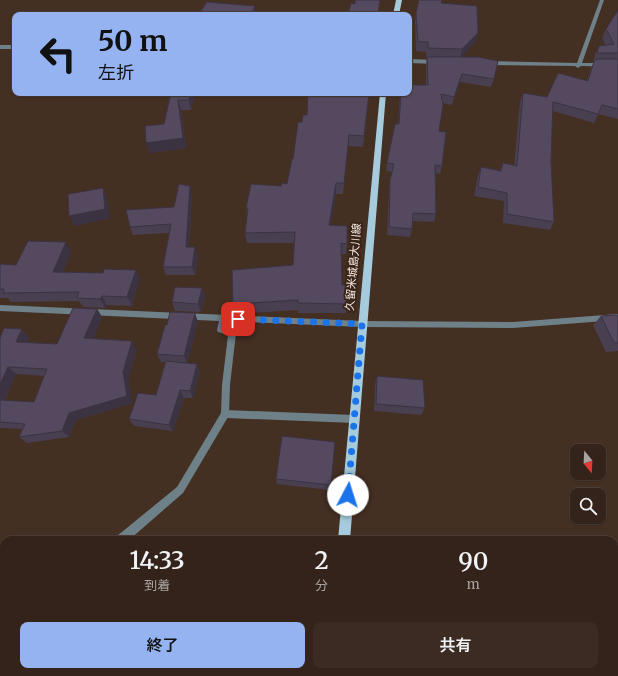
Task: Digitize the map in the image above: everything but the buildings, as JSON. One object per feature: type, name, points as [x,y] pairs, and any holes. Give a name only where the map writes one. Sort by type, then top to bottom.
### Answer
[{"type":"main road","points":[[397,12],[399,0]]},
{"type":"main road","name":"久留米城島大川線","points":[[344,536],[383,96]]},
{"type":"street","points":[[578,66],[602,0]]},
{"type":"street","points":[[0,47],[12,47]]},
{"type":"street","points":[[412,61],[440,62]]},
{"type":"street","points":[[478,63],[578,66],[618,65]]},
{"type":"street","points":[[0,308],[362,324],[513,325],[618,317]]},
{"type":"street","points":[[126,536],[180,490],[226,414],[226,385],[232,333],[221,330],[223,319]]},
{"type":"street","points":[[226,414],[354,419]]},
{"type":"route","points":[[238,319],[362,324],[348,495]]}]
